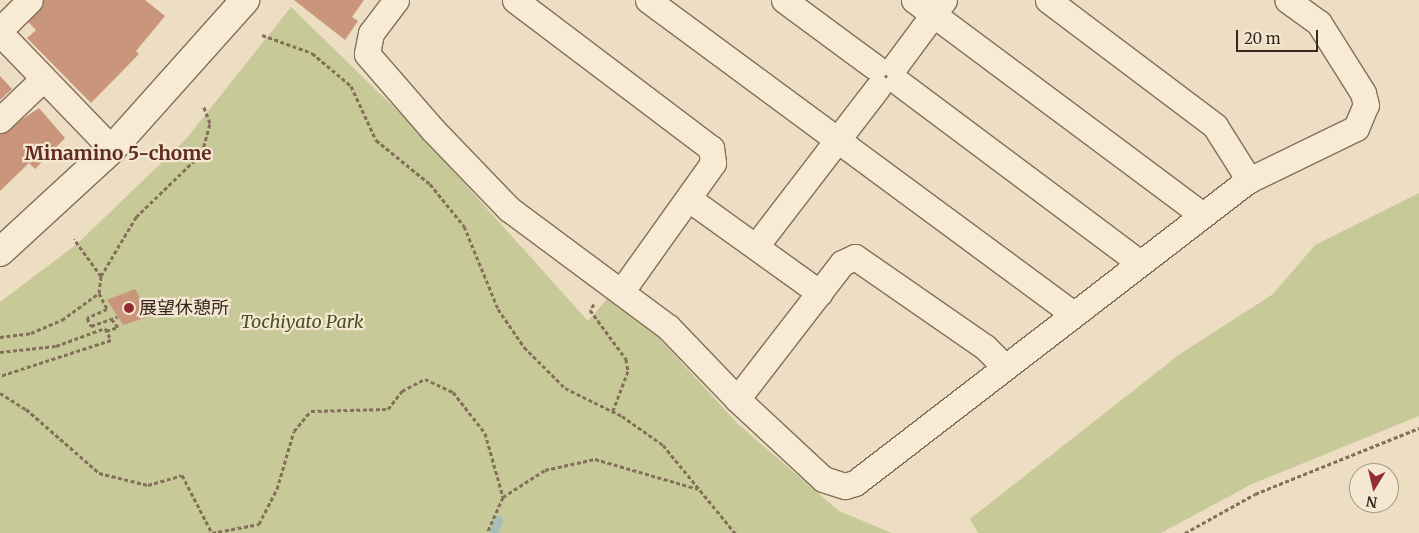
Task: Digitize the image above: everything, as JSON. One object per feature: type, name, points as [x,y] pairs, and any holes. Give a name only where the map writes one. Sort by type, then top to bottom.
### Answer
[{"type":"street","points":[[30,0],[0,31],[112,149]]},
{"type":"street","points":[[0,252],[112,149],[245,0]]},
{"type":"street","points":[[396,0],[366,44],[373,64],[509,209],[668,327],[737,400],[824,479],[844,486],[855,483],[1072,313],[1249,180],[1356,128],[1366,105],[1364,93],[1319,23],[1287,0]]},
{"type":"street","points":[[515,0],[706,141],[713,163],[621,292]]},
{"type":"street","points":[[648,0],[1072,313]]},
{"type":"street","points":[[784,0],[1139,262]]},
{"type":"street","points":[[914,0],[939,7],[1202,215]]},
{"type":"street","points":[[1048,0],[1215,126],[1249,180]]},
{"type":"street","points":[[756,246],[939,7]]},
{"type":"street","points":[[0,120],[44,79]]},
{"type":"street","points":[[689,199],[820,293]]},
{"type":"street","points":[[737,400],[842,263],[862,258],[1004,366]]},
{"type":"path","points":[[262,35],[312,53],[351,86],[376,140],[430,184],[464,226],[498,309],[524,347],[565,388],[612,413],[662,445],[735,533]]},
{"type":"path","points":[[117,316],[91,326],[87,318],[107,309],[100,293],[101,276],[136,217],[202,153],[210,122],[203,105]]},
{"type":"path","points":[[74,239],[101,276]]},
{"type":"path","points":[[0,338],[31,333],[62,320],[100,293]]},
{"type":"path","points":[[590,310],[626,359],[628,372],[612,413]]},
{"type":"path","points":[[0,352],[56,346],[118,327],[111,318]]},
{"type":"path","points":[[0,376],[111,340],[106,331]]},
{"type":"path","points":[[0,392],[26,409],[99,474],[148,485],[182,475],[212,533],[259,524],[278,489],[294,431],[311,411],[388,408],[402,391],[425,379],[453,392],[485,433],[503,497]]},
{"type":"path","points":[[1186,533],[1255,494],[1419,428]]},
{"type":"path","points":[[487,533],[503,497],[546,470],[595,459],[698,490]]},
{"type":"green space","name":"Tochiyato Park","points":[[291,7],[411,124],[588,321],[607,299],[657,336],[738,424],[839,511],[892,533],[0,533],[0,302],[77,244],[186,139]]},
{"type":"green space","points":[[1419,193],[1419,416],[1252,484],[1161,533],[978,533],[970,519],[1180,354],[1273,294],[1315,245]]},
{"type":"building","points":[[44,0],[145,0],[165,16],[136,51],[139,54],[91,103],[27,38],[36,30],[28,22]]},
{"type":"building","points":[[294,0],[364,0],[352,17],[358,21],[345,40]]},
{"type":"building","points":[[0,76],[12,89],[0,100]]},
{"type":"building","points":[[39,108],[65,138],[35,169],[29,163],[0,191],[0,134]]},
{"type":"building","name":"展望休憩所","points":[[135,289],[151,316],[123,325],[107,300]]},
{"type":"waterway","points":[[493,533],[498,520]]},
{"type":"place","name":"展望休憩所","points":[[129,308]]},
{"type":"district","name":"Minamino 5-chome","points":[[118,154]]}]
